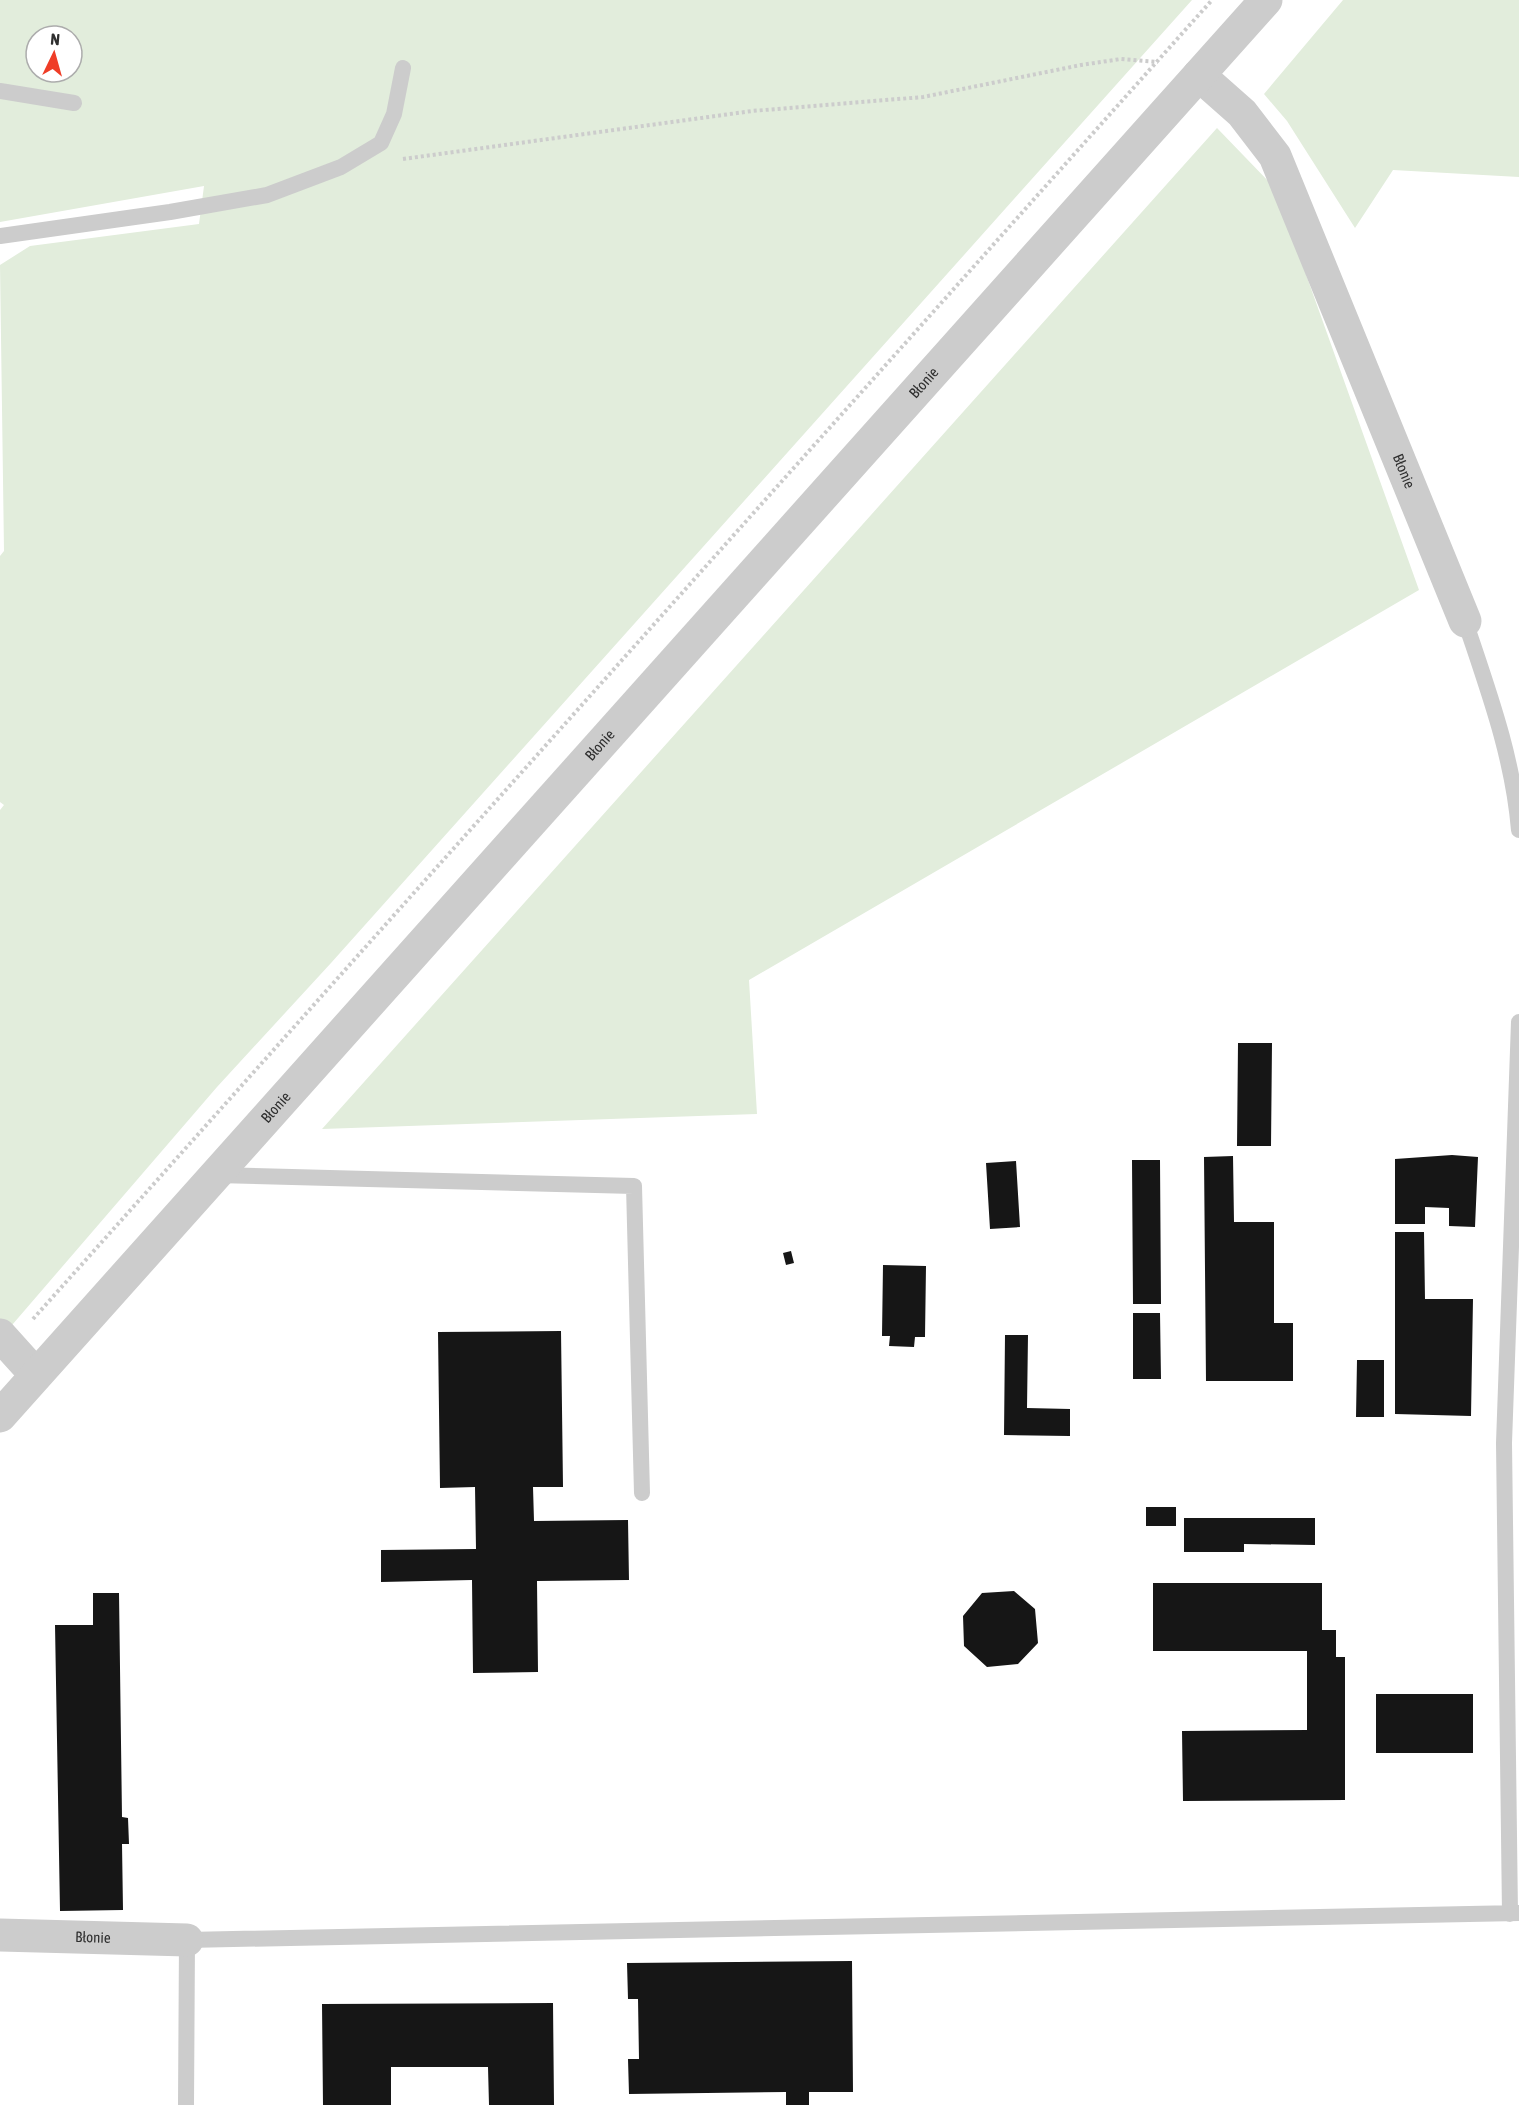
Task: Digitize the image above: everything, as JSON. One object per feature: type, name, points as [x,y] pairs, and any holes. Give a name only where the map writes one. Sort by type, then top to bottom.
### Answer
[{"type":"street","name":"Błonie","points":[[0,1416],[1266,0]]},
{"type":"street","name":"Błonie","points":[[1199,75],[1242,113],[1275,156],[1465,621]]},
{"type":"street","points":[[4,1341],[36,1375]]},
{"type":"street","name":"Błonie","points":[[0,1935],[187,1940]]},
{"type":"lane","points":[[0,236],[170,212],[267,195],[341,168],[381,142],[394,114],[404,68]]},
{"type":"lane","points":[[0,92],[74,103]]},
{"type":"lane","points":[[1465,621],[1497,716],[1509,762],[1519,830]]},
{"type":"lane","points":[[186,2105],[187,1940],[1515,1913],[1504,1443],[1519,1022]]},
{"type":"lane","points":[[215,1174],[634,1186],[642,1493]]},
{"type":"path","points":[[4,1341],[1212,0]]},
{"type":"path","points":[[396,160],[752,111],[923,96],[1121,59],[1157,62],[1199,75]]},
{"type":"green space","points":[[0,0],[1192,0],[331,963],[217,1087],[0,1339],[0,810],[4,805],[0,802],[0,556],[4,551],[0,265],[30,246],[199,224],[204,186],[0,222]]},
{"type":"green space","points":[[1343,0],[1519,0],[1519,177],[1393,170],[1355,228],[1287,121],[1264,94]]},
{"type":"green space","points":[[1217,128],[1275,188],[1419,590],[749,980],[757,1114],[322,1129]]},
{"type":"building","points":[[1238,1043],[1272,1043],[1271,1146],[1237,1146]]},
{"type":"building","points":[[1452,1155],[1478,1157],[1475,1227],[1449,1226],[1449,1208],[1425,1207],[1425,1224],[1395,1224],[1395,1159]]},
{"type":"building","points":[[1233,1156],[1234,1222],[1274,1222],[1274,1323],[1293,1323],[1293,1381],[1206,1381],[1204,1157]]},
{"type":"building","points":[[1132,1160],[1160,1160],[1161,1304],[1133,1304]]},
{"type":"building","points":[[1016,1161],[1020,1227],[990,1229],[986,1163]]},
{"type":"building","points":[[1395,1232],[1424,1232],[1425,1299],[1473,1299],[1471,1416],[1395,1414]]},
{"type":"building","points":[[791,1251],[794,1263],[786,1265],[783,1253]]},
{"type":"building","points":[[883,1265],[926,1266],[925,1337],[915,1337],[914,1347],[889,1346],[890,1336],[882,1336]]},
{"type":"building","points":[[1133,1313],[1160,1313],[1161,1379],[1133,1379]]},
{"type":"building","points":[[561,1331],[563,1487],[533,1487],[534,1521],[628,1520],[629,1580],[537,1581],[538,1672],[473,1673],[472,1580],[381,1582],[381,1550],[476,1549],[475,1487],[440,1488],[438,1332]]},
{"type":"building","points":[[1005,1335],[1028,1335],[1027,1408],[1070,1409],[1070,1436],[1004,1435]]},
{"type":"building","points":[[1357,1360],[1384,1360],[1384,1417],[1356,1417]]},
{"type":"building","points":[[1146,1507],[1176,1507],[1176,1526],[1146,1526]]},
{"type":"building","points":[[1184,1518],[1315,1518],[1315,1545],[1244,1544],[1244,1552],[1184,1552]]},
{"type":"building","points":[[1153,1583],[1322,1583],[1322,1630],[1336,1630],[1336,1657],[1345,1657],[1345,1800],[1183,1801],[1182,1731],[1307,1730],[1307,1651],[1153,1651]]},
{"type":"building","points":[[1014,1591],[1035,1609],[1038,1643],[1018,1664],[987,1667],[964,1646],[963,1616],[982,1593]]},
{"type":"building","points":[[93,1593],[119,1593],[122,1817],[128,1818],[129,1844],[122,1844],[123,1910],[60,1911],[55,1625],[93,1625]]},
{"type":"building","points":[[1376,1694],[1473,1694],[1473,1753],[1376,1753]]},
{"type":"building","points":[[852,1961],[853,2092],[809,2092],[809,2105],[786,2105],[786,2092],[629,2094],[628,2059],[639,2059],[638,1999],[628,1999],[627,1963]]},
{"type":"building","points":[[553,2003],[554,2105],[489,2105],[488,2067],[391,2067],[391,2105],[323,2105],[322,2004]]}]
